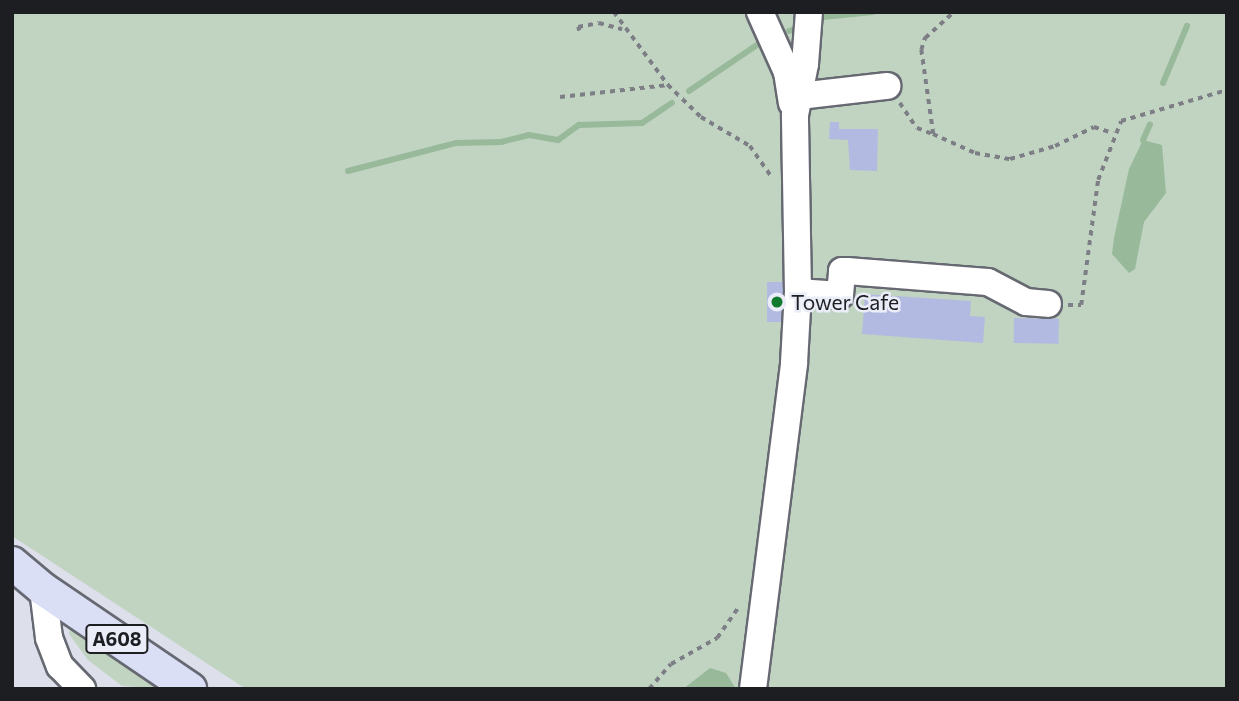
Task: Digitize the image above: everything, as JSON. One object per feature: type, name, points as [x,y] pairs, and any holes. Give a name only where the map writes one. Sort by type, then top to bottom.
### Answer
[{"type":"main road","name":"A608","points":[[12,563],[43,589],[190,689]]},
{"type":"lane","points":[[760,12],[787,72],[797,105]]},
{"type":"lane","points":[[753,689],[788,436],[798,292],[797,105],[809,12]]},
{"type":"lane","points":[[797,105],[887,86]]},
{"type":"lane","points":[[798,292],[840,295],[842,271],[988,282],[1026,302],[1048,304]]},
{"type":"lane","points":[[43,589],[49,638],[60,666],[82,689]]},
{"type":"path","points":[[614,12],[624,30],[668,85],[701,117],[750,146],[783,198],[797,198]]},
{"type":"path","points":[[933,134],[921,50],[925,38],[954,12]]},
{"type":"path","points":[[579,31],[578,27],[599,23],[624,30]]},
{"type":"path","points":[[560,97],[668,85]]},
{"type":"path","points":[[887,86],[917,128],[975,153],[1010,159],[1055,146],[1094,127],[1113,133]]},
{"type":"path","points":[[1048,304],[1081,305],[1098,180],[1113,133],[1121,121],[1136,113],[1227,90]]},
{"type":"path","points":[[649,689],[671,664],[717,638],[740,604]]},
{"type":"shaded area","points":[[12,12],[1227,12],[1227,689],[246,689],[12,536]]},
{"type":"shaded area","points":[[1143,140],[1162,145],[1166,193],[1144,222],[1135,269],[1129,273],[1112,254],[1129,169]]},
{"type":"shaded area","points":[[71,627],[156,682],[153,688],[122,686],[88,660],[69,634]]},
{"type":"shaded area","points":[[710,668],[726,673],[736,689],[683,689]]},
{"type":"building","points":[[830,122],[839,122],[839,129],[878,129],[877,171],[850,170],[848,140],[829,139]]},
{"type":"building","name":"Tower Cafe","points":[[767,282],[787,282],[787,322],[767,322]]},
{"type":"building","points":[[865,294],[971,301],[970,316],[985,317],[983,343],[862,334]]},
{"type":"building","points":[[1014,318],[1059,319],[1059,344],[1014,343]]},
{"type":"waterway","points":[[823,17],[873,12]]},
{"type":"waterway","points":[[1163,83],[1187,26]]},
{"type":"waterway","points":[[689,91],[760,43]]},
{"type":"waterway","points":[[348,171],[456,143],[501,142],[529,135],[558,140],[579,125],[642,123],[672,103]]},
{"type":"waterway","points":[[1143,140],[1150,124]]},
{"type":"place","name":"Tower Cafe","points":[[777,302]]}]
